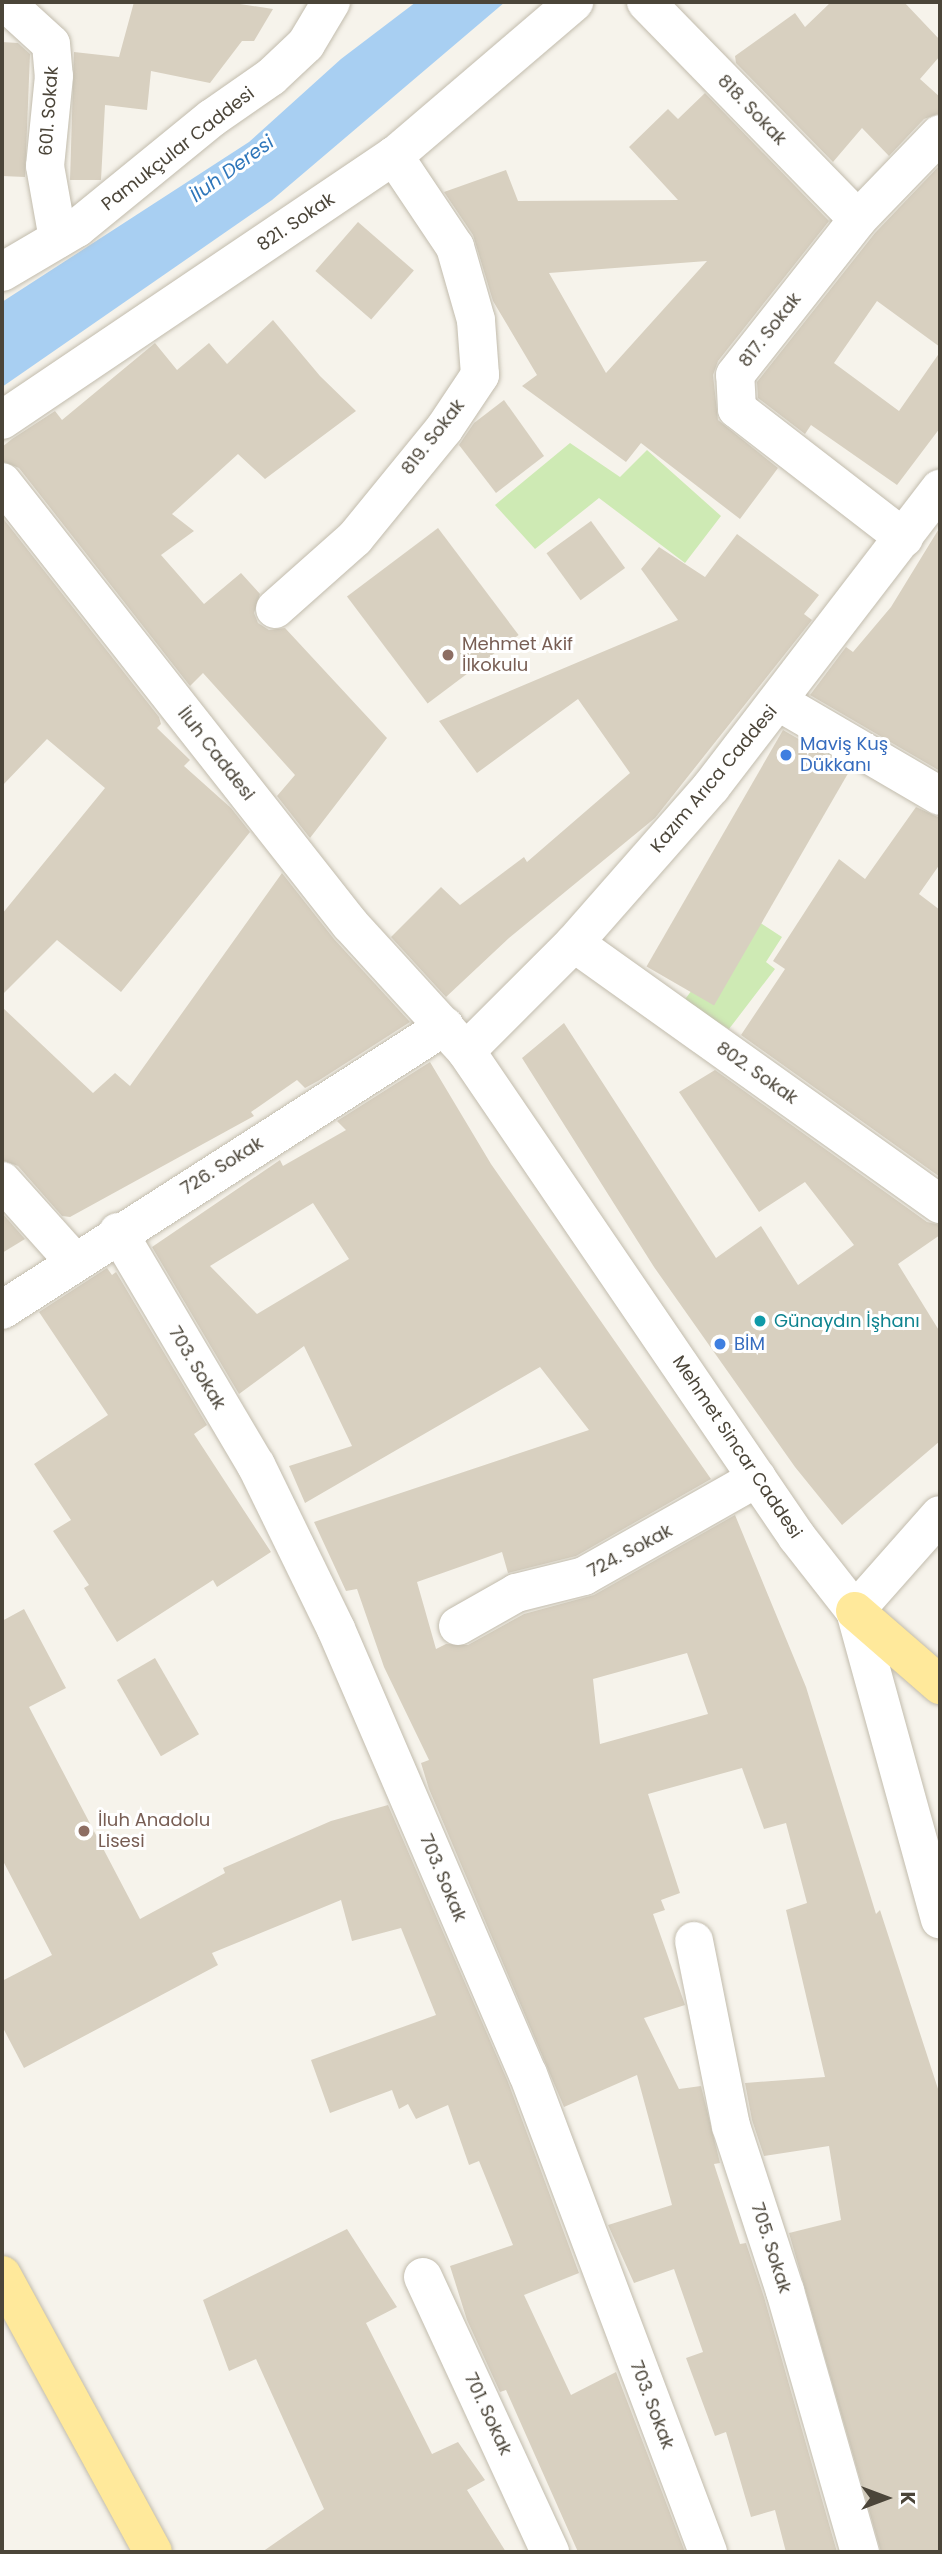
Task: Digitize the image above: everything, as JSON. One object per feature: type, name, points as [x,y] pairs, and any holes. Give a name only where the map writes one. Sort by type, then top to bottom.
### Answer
[{"type":"main road","points":[[855,1611],[940,1685]]},
{"type":"main road","points":[[2,2275],[153,2552]]},
{"type":"street","name":"601. Sokak","points":[[5,2],[51,44],[54,76],[45,166],[58,239]]},
{"type":"street","name":"Pamukçular Caddesi","points":[[2,272],[58,239],[271,78],[306,44],[331,2]]},
{"type":"street","name":"821. Sokak","points":[[2,420],[394,156],[574,2]]},
{"type":"street","name":"818. Sokak","points":[[646,2],[858,219]]},
{"type":"street","name":"817. Sokak","points":[[905,538],[737,409],[735,375],[858,219],[940,134]]},
{"type":"street","name":"819. Sokak","points":[[275,609],[355,538],[444,429],[480,376],[476,320],[455,247],[394,156]]},
{"type":"street","name":"İluh Caddesi","points":[[2,482],[350,924],[450,1032]]},
{"type":"street","name":"Kazım Arıca Caddesi","points":[[450,1032],[574,943],[779,702],[940,489]]},
{"type":"street","points":[[779,702],[940,796]]},
{"type":"street","name":"802. Sokak","points":[[574,943],[940,1204]]},
{"type":"street","name":"726. Sokak","points":[[2,1310],[118,1231],[450,1032]]},
{"type":"street","name":"Mehmet Sincar Caddesi","points":[[450,1032],[757,1478],[855,1611],[940,1920]]},
{"type":"street","points":[[2,1181],[73,1260]]},
{"type":"street","name":"703. Sokak","points":[[118,1231],[256,1465],[336,1629],[528,2074],[708,2552]]},
{"type":"street","name":"724. Sokak","points":[[458,1626],[516,1593],[584,1576],[757,1478]]},
{"type":"street","points":[[855,1611],[940,1515]]},
{"type":"street","name":"705. Sokak","points":[[694,1941],[731,2126],[860,2552]]},
{"type":"street","name":"701. Sokak","points":[[423,2277],[550,2552]]},
{"type":"green space","points":[[570,443],[620,477],[647,450],[721,516],[685,563],[599,498],[535,549],[495,505]]},
{"type":"green space","points":[[748,915],[782,937],[766,962],[775,969],[729,1029],[683,1002]]},
{"type":"water","name":"İluh Deresi","points":[[416,2],[505,2],[272,200],[2,387],[2,302],[249,142],[341,59]]},
{"type":"building","points":[[134,2],[227,2],[273,9],[254,41],[242,41],[210,83],[151,71],[147,110],[105,105],[101,180],[70,180],[74,52],[119,57]]},
{"type":"building","points":[[831,2],[904,2],[940,40],[940,56],[920,79],[940,97],[940,113],[924,119],[889,156],[862,128],[833,162],[736,63],[735,56],[795,13],[805,27]]},
{"type":"building","points":[[2,42],[18,43],[30,54],[25,177],[2,176]]},
{"type":"building","points":[[705,93],[829,221],[718,361],[713,375],[718,420],[778,468],[740,519],[641,443],[626,462],[522,386],[537,375],[493,301],[473,235],[444,192],[506,170],[518,201],[678,200],[629,147],[668,109],[678,119]],"holes":[[[707,261],[606,373],[549,273]]]},
{"type":"building","points":[[940,165],[940,347],[877,301],[834,363],[899,411],[940,352],[940,428],[897,485],[811,425],[805,434],[758,398],[757,382],[875,233]]},
{"type":"building","points":[[358,222],[414,271],[371,320],[315,271]]},
{"type":"building","points":[[273,320],[320,376],[356,411],[265,479],[238,454],[172,514],[194,531],[161,555],[204,604],[241,573],[260,594],[254,613],[258,623],[269,630],[285,628],[387,738],[310,838],[277,796],[295,775],[203,673],[190,686],[19,468],[2,461],[2,447],[12,439],[55,411],[62,420],[155,343],[177,370],[209,343],[227,364]]},
{"type":"building","points":[[504,400],[544,456],[496,493],[459,445],[474,423]]},
{"type":"building","points":[[2,517],[159,717],[161,724],[157,728],[190,760],[184,766],[231,808],[250,832],[121,992],[57,940],[2,995],[2,914],[105,788],[47,739],[2,786]]},
{"type":"building","points":[[591,521],[625,568],[581,600],[547,553]]},
{"type":"building","points":[[940,527],[940,771],[810,695],[846,647],[853,652],[891,607]]},
{"type":"building","points":[[438,528],[519,635],[428,704],[347,597]]},
{"type":"building","points":[[737,534],[819,595],[804,614],[812,620],[655,818],[509,938],[446,997],[391,937],[441,887],[460,905],[524,857],[527,862],[630,773],[578,699],[477,773],[439,721],[678,620],[641,569],[659,547],[705,577]]},
{"type":"building","points":[[783,730],[851,769],[714,1005],[646,966]]},
{"type":"building","points":[[916,807],[940,818],[940,864],[919,894],[940,910],[940,1177],[741,1035],[785,969],[773,961],[839,859],[865,879]]},
{"type":"building","points":[[282,873],[334,939],[410,1022],[318,1081],[305,1088],[297,1080],[251,1112],[254,1116],[70,1217],[62,1216],[18,1166],[2,1160],[2,1007],[93,1093],[115,1073],[130,1086]]},
{"type":"building","points":[[564,1023],[716,1258],[761,1226],[798,1285],[854,1245],[805,1182],[759,1212],[679,1092],[715,1070],[927,1222],[940,1225],[940,1235],[898,1264],[940,1332],[940,1441],[842,1525],[795,1467],[654,1267],[522,1058]]},
{"type":"building","points":[[430,1062],[491,1164],[711,1479],[576,1556],[508,1573],[502,1552],[417,1582],[436,1649],[446,1644],[468,1645],[524,1614],[594,1595],[735,1515],[806,1687],[876,1914],[880,1910],[940,2095],[940,2552],[881,2552],[789,2233],[841,2220],[829,2146],[764,2156],[752,2120],[745,2083],[825,2077],[786,1910],[807,1903],[786,1823],[764,1829],[742,1768],[648,1794],[680,1893],[661,1900],[665,1910],[653,1914],[685,2005],[644,2018],[679,2089],[701,2086],[720,2163],[714,2164],[740,2244],[746,2243],[764,2297],[837,2552],[786,2552],[775,2510],[751,2517],[726,2432],[715,2436],[686,2358],[703,2352],[674,2269],[634,2283],[608,2225],[672,2205],[637,2075],[564,2107],[429,1789],[421,1763],[429,1760],[384,1667],[357,1589],[346,1591],[314,1522],[589,1430],[540,1367],[305,1503],[289,1466],[352,1446],[304,1346],[239,1394],[152,1247],[280,1160],[283,1166],[346,1130],[337,1121]],"holes":[[[313,1203],[349,1259],[257,1314],[210,1266]],[[687,1653],[708,1714],[600,1744],[593,1679]]]},
{"type":"building","points":[[2,1213],[25,1239],[2,1253]]},
{"type":"building","points":[[107,1268],[112,1275],[116,1272],[207,1425],[194,1434],[271,1552],[217,1587],[213,1580],[117,1642],[84,1588],[89,1585],[53,1531],[71,1520],[34,1464],[108,1415],[39,1312]]},
{"type":"building","points":[[24,1609],[66,1688],[29,1707],[140,1919],[225,1873],[223,1868],[331,1821],[388,1805],[508,2082],[579,2273],[524,2295],[571,2395],[616,2372],[685,2552],[578,2552],[506,2390],[500,2392],[467,2320],[450,2266],[513,2245],[479,2161],[469,2165],[448,2105],[416,2119],[408,2104],[399,2109],[392,2090],[330,2113],[311,2060],[436,2015],[401,1928],[352,1941],[341,1900],[212,1953],[218,1965],[24,2068],[2,2026],[2,1981],[52,1955],[2,1859],[2,1621]]},
{"type":"building","points":[[155,1658],[199,1734],[161,1756],[117,1680]]},
{"type":"building","points":[[347,2229],[397,2307],[366,2323],[432,2454],[458,2442],[485,2480],[467,2490],[506,2552],[262,2552],[324,2509],[256,2359],[229,2371],[203,2300]]},
{"type":"place","name":"Mehmet Akif İlkokulu","points":[[448,655]]},
{"type":"place","name":"Maviş Kuş Dükkanı","points":[[786,755]]},
{"type":"place","name":"Günaydın İşhanı","points":[[760,1321]]},
{"type":"place","name":"BİM","points":[[720,1344]]},
{"type":"place","name":"İluh Anadolu Lisesi","points":[[84,1831]]}]
